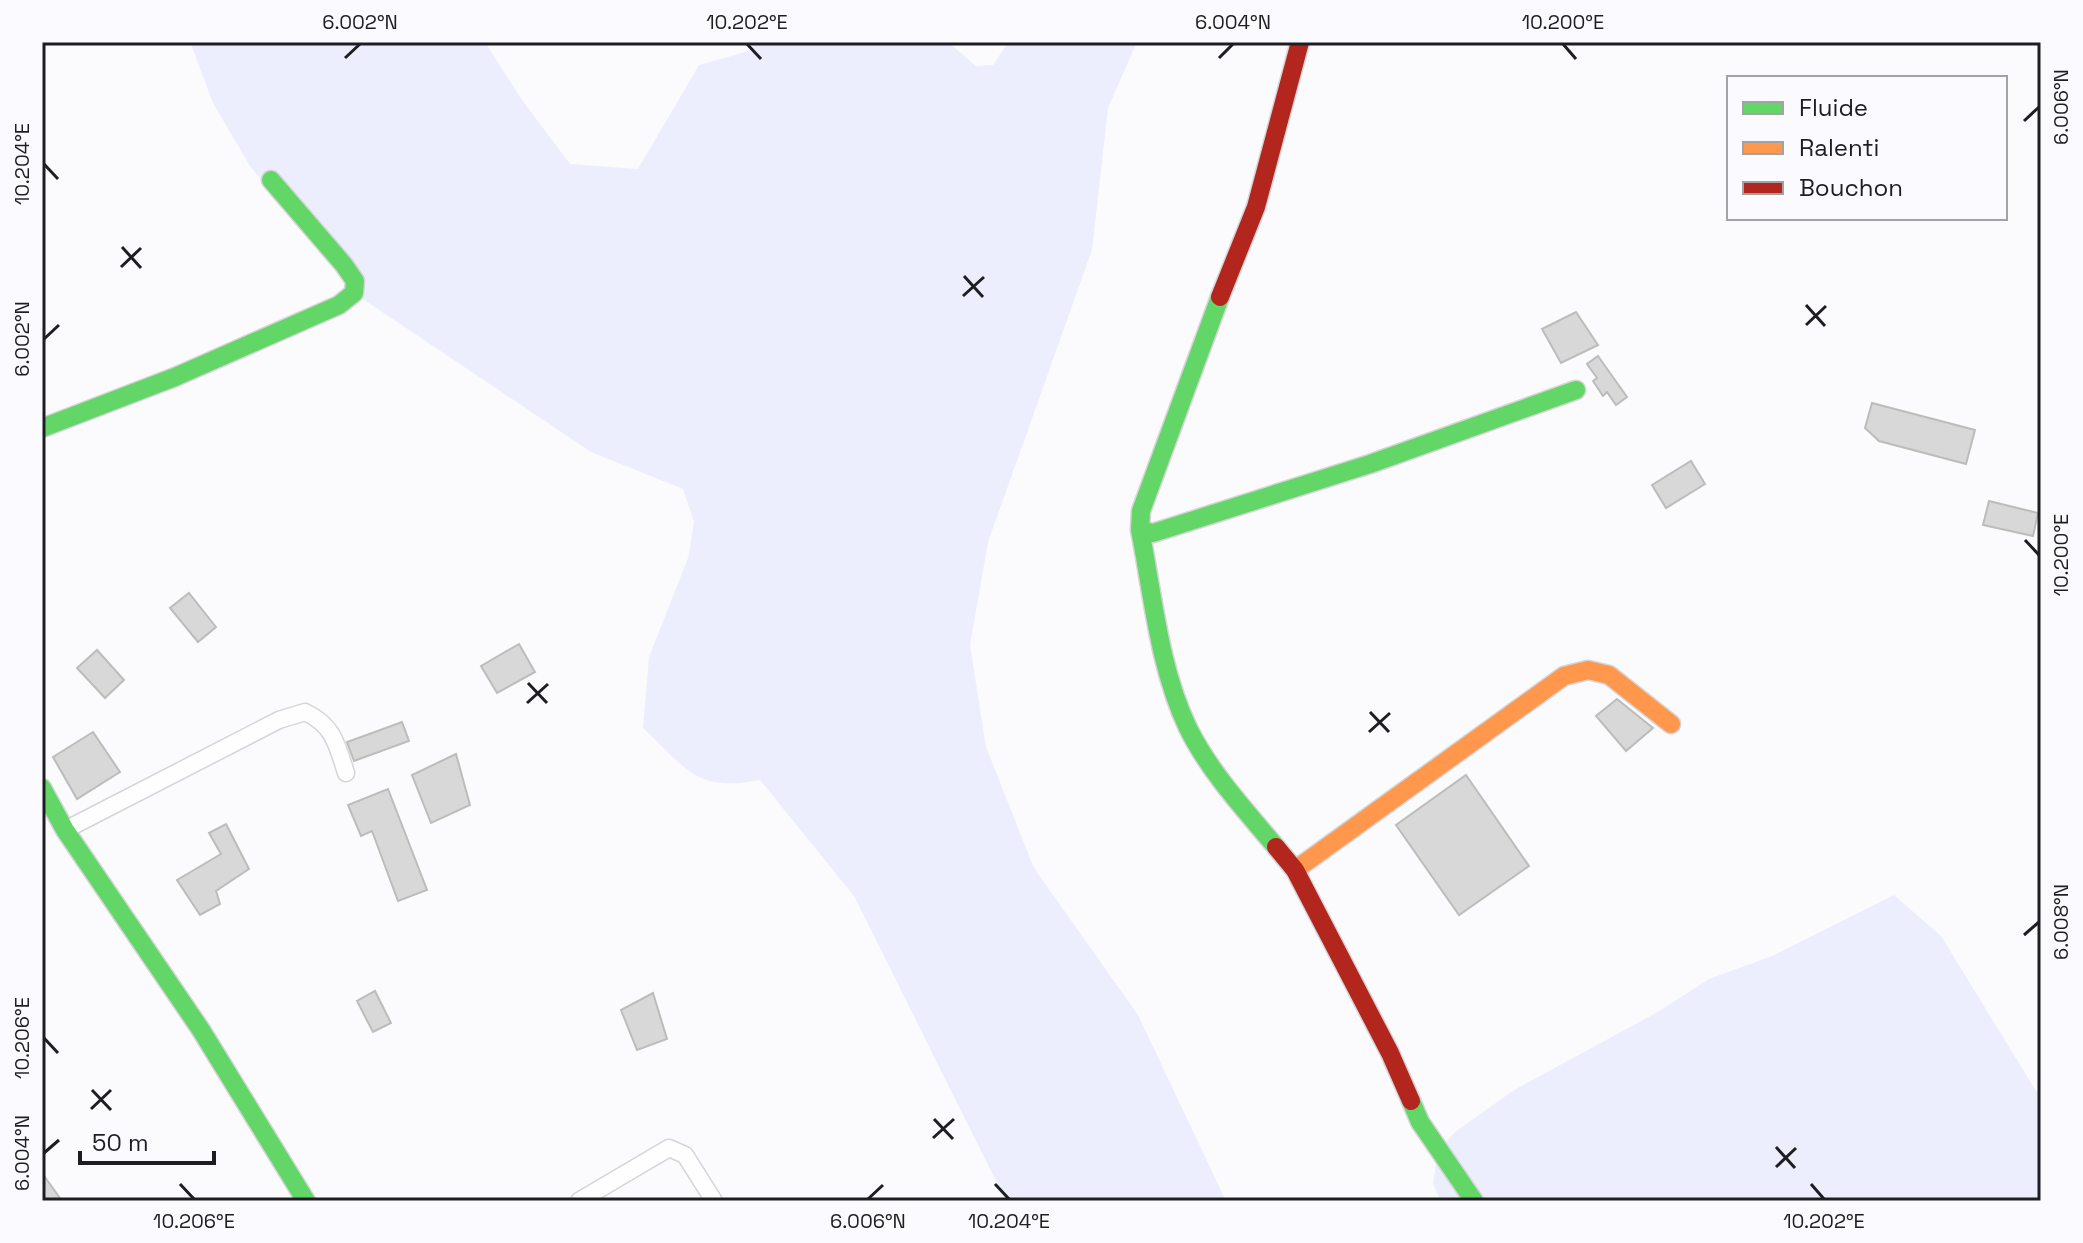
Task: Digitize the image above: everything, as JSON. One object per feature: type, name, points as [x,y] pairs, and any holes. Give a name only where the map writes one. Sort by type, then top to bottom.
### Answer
[{"type":"street","points":[[1300,42],[1256,207],[1188,375],[1141,511],[1140,530],[1167,667],[1188,728],[1227,787],[1295,870],[1390,1053],[1420,1122],[1474,1201]]},
{"type":"street","points":[[42,428],[175,377],[339,305],[354,293],[355,281],[344,265],[271,180]]},
{"type":"street","points":[[1140,530],[1153,533],[1298,487],[1576,390]]},
{"type":"street","points":[[1295,870],[1564,676],[1588,670],[1609,675],[1671,724]]},
{"type":"street","points":[[65,830],[279,720],[305,712],[323,720],[335,735],[346,773]]},
{"type":"street","points":[[42,788],[65,830],[201,1030],[306,1201]]},
{"type":"street","points":[[579,1201],[669,1148],[685,1155],[714,1201]]},
{"type":"shaded area","points":[[190,42],[485,42],[522,100],[570,164],[638,169],[699,65],[749,51],[758,42],[948,42],[976,66],[993,65],[1008,42],[1137,42],[1108,108],[1092,250],[988,542],[970,645],[986,747],[1034,868],[1138,1015],[1226,1201],[1006,1201],[854,896],[760,780],[721,783],[706,780],[682,765],[643,728],[649,657],[688,558],[694,522],[683,489],[591,452],[354,293],[250,166],[213,103]]},
{"type":"shaded area","points":[[1894,895],[1941,936],[2041,1099],[2041,1201],[1441,1201],[1433,1184],[1438,1151],[1455,1132],[1514,1090],[1656,1013],[1709,979],[1772,956]]},
{"type":"building","points":[[1576,312],[1598,345],[1561,363],[1542,329]]},
{"type":"building","points":[[1598,356],[1627,397],[1616,405],[1607,392],[1603,396],[1593,381],[1597,378],[1587,364]]},
{"type":"building","points":[[1872,403],[1975,430],[1966,464],[1879,441],[1865,428]]},
{"type":"building","points":[[1691,461],[1705,484],[1666,508],[1652,485]]},
{"type":"building","points":[[1989,501],[2038,513],[2033,536],[1983,525]]},
{"type":"building","points":[[189,593],[216,627],[198,642],[170,608]]},
{"type":"building","points":[[519,644],[535,672],[497,693],[481,666]]},
{"type":"building","points":[[97,650],[124,680],[105,698],[77,668]]},
{"type":"building","points":[[1617,699],[1653,728],[1626,751],[1596,716]]},
{"type":"building","points":[[402,722],[409,741],[354,761],[347,742]]},
{"type":"building","points":[[93,732],[120,772],[77,799],[53,757]]},
{"type":"building","points":[[456,754],[470,805],[431,823],[412,775]]},
{"type":"building","points":[[1466,775],[1529,866],[1459,915],[1396,825]]},
{"type":"building","points":[[388,789],[427,890],[398,901],[372,831],[361,836],[348,805]]},
{"type":"building","points":[[226,824],[249,869],[216,891],[220,904],[200,915],[177,880],[221,854],[209,833]]},
{"type":"building","points":[[375,991],[391,1023],[373,1032],[357,1001]]},
{"type":"building","points":[[653,993],[667,1039],[637,1050],[621,1010]]},
{"type":"building","points":[[42,1173],[62,1201],[42,1201]]},
{"type":"traffic: fast","points":[[42,428],[175,377],[339,305],[354,293],[355,281],[344,265],[271,180]]},
{"type":"traffic: fast","points":[[1220,297],[1141,511],[1140,530],[1163,656],[1178,705],[1188,728],[1217,775],[1276,847]]},
{"type":"traffic: fast","points":[[1140,530],[1153,533],[1370,464],[1576,390]]},
{"type":"traffic: fast","points":[[42,788],[65,830],[201,1030],[306,1201]]},
{"type":"traffic: fast","points":[[1411,1101],[1420,1122],[1474,1201]]},
{"type":"traffic: slow","points":[[1295,870],[1564,676],[1588,670],[1609,675],[1671,724]]},
{"type":"traffic: jam","points":[[1220,297],[1256,207],[1300,42]]},
{"type":"traffic: jam","points":[[1276,847],[1295,870],[1390,1053],[1411,1101]]}]
